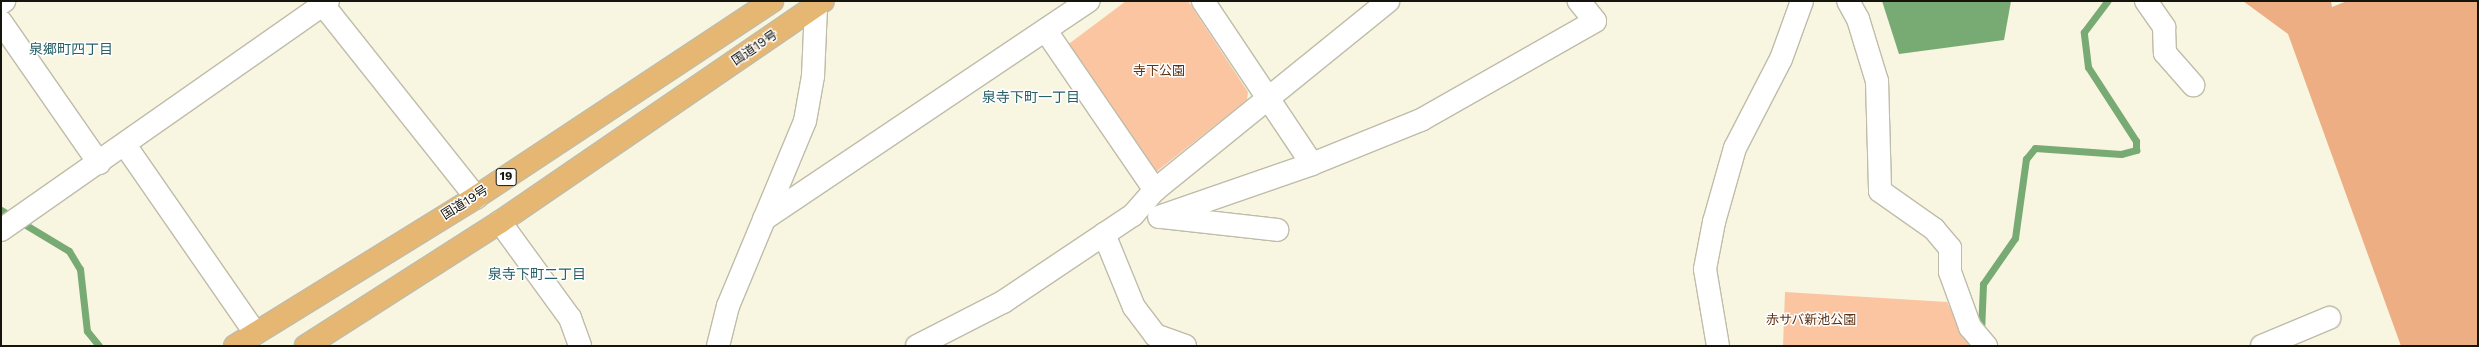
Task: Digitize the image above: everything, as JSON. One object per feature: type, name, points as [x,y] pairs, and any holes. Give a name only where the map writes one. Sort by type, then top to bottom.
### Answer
[{"type":"highway","name":"国道19号","points":[[235,346],[476,197],[772,1]]},
{"type":"highway","name":"国道19号","points":[[306,346],[500,222],[820,3]]},
{"type":"street","points":[[764,219],[1089,1]]},
{"type":"street","points":[[1203,1],[1312,164]]},
{"type":"street","points":[[917,346],[1003,302],[1133,215],[1156,190],[1388,1]]},
{"type":"street","points":[[1159,217],[1312,164],[1421,120],[1595,21],[1579,1]]},
{"type":"street","points":[[1718,346],[1705,269],[1714,222],[1735,148],[1781,59],[1802,1]]},
{"type":"street","points":[[1848,1],[1858,18],[1877,81],[1880,191],[1934,229],[1950,248],[1950,272],[1970,326],[1986,346]]},
{"type":"street","points":[[2146,1],[2164,27],[2165,53],[2193,85]]},
{"type":"street","points":[[6,226],[125,145],[324,2],[476,197]]},
{"type":"street","points":[[718,346],[728,306],[806,121],[813,76],[820,3]]},
{"type":"street","points":[[1,22],[99,163]]},
{"type":"street","points":[[1046,31],[1156,190]]},
{"type":"street","points":[[125,145],[255,333]]},
{"type":"street","points":[[1133,215],[1277,230]]},
{"type":"street","points":[[500,222],[570,318],[580,346]]},
{"type":"street","points":[[1104,234],[1134,307],[1155,335],[1185,346]]},
{"type":"street","points":[[2262,346],[2329,318]]},
{"type":"green space","name":"寺下公園","points":[[1126,1],[1188,1],[1248,92],[1247,100],[1156,172],[1066,46]]},
{"type":"green space","name":"赤サバ新池公園","points":[[1785,292],[1947,302],[1969,346],[1783,346]]},
{"type":"shaded area","points":[[1882,1],[2011,1],[2004,40],[1899,54]]},
{"type":"shaded area","points":[[2243,1],[2331,1],[2332,7],[2347,1],[2478,1],[2478,346],[2401,346],[2288,34]]},
{"type":"waterway","points":[[1981,332],[1983,284],[2015,238],[2026,159],[2035,148],[2121,154],[2136,150],[2136,141],[2088,67],[2084,32],[2107,1]]},
{"type":"waterway","points":[[1,210],[69,251],[80,269],[87,331],[99,346]]},
{"type":"district","name":"泉郷町四丁目","points":[[71,49]]},
{"type":"district","name":"泉寺下町一丁目","points":[[1031,97]]},
{"type":"district","name":"泉寺下町二丁目","points":[[537,274]]}]
